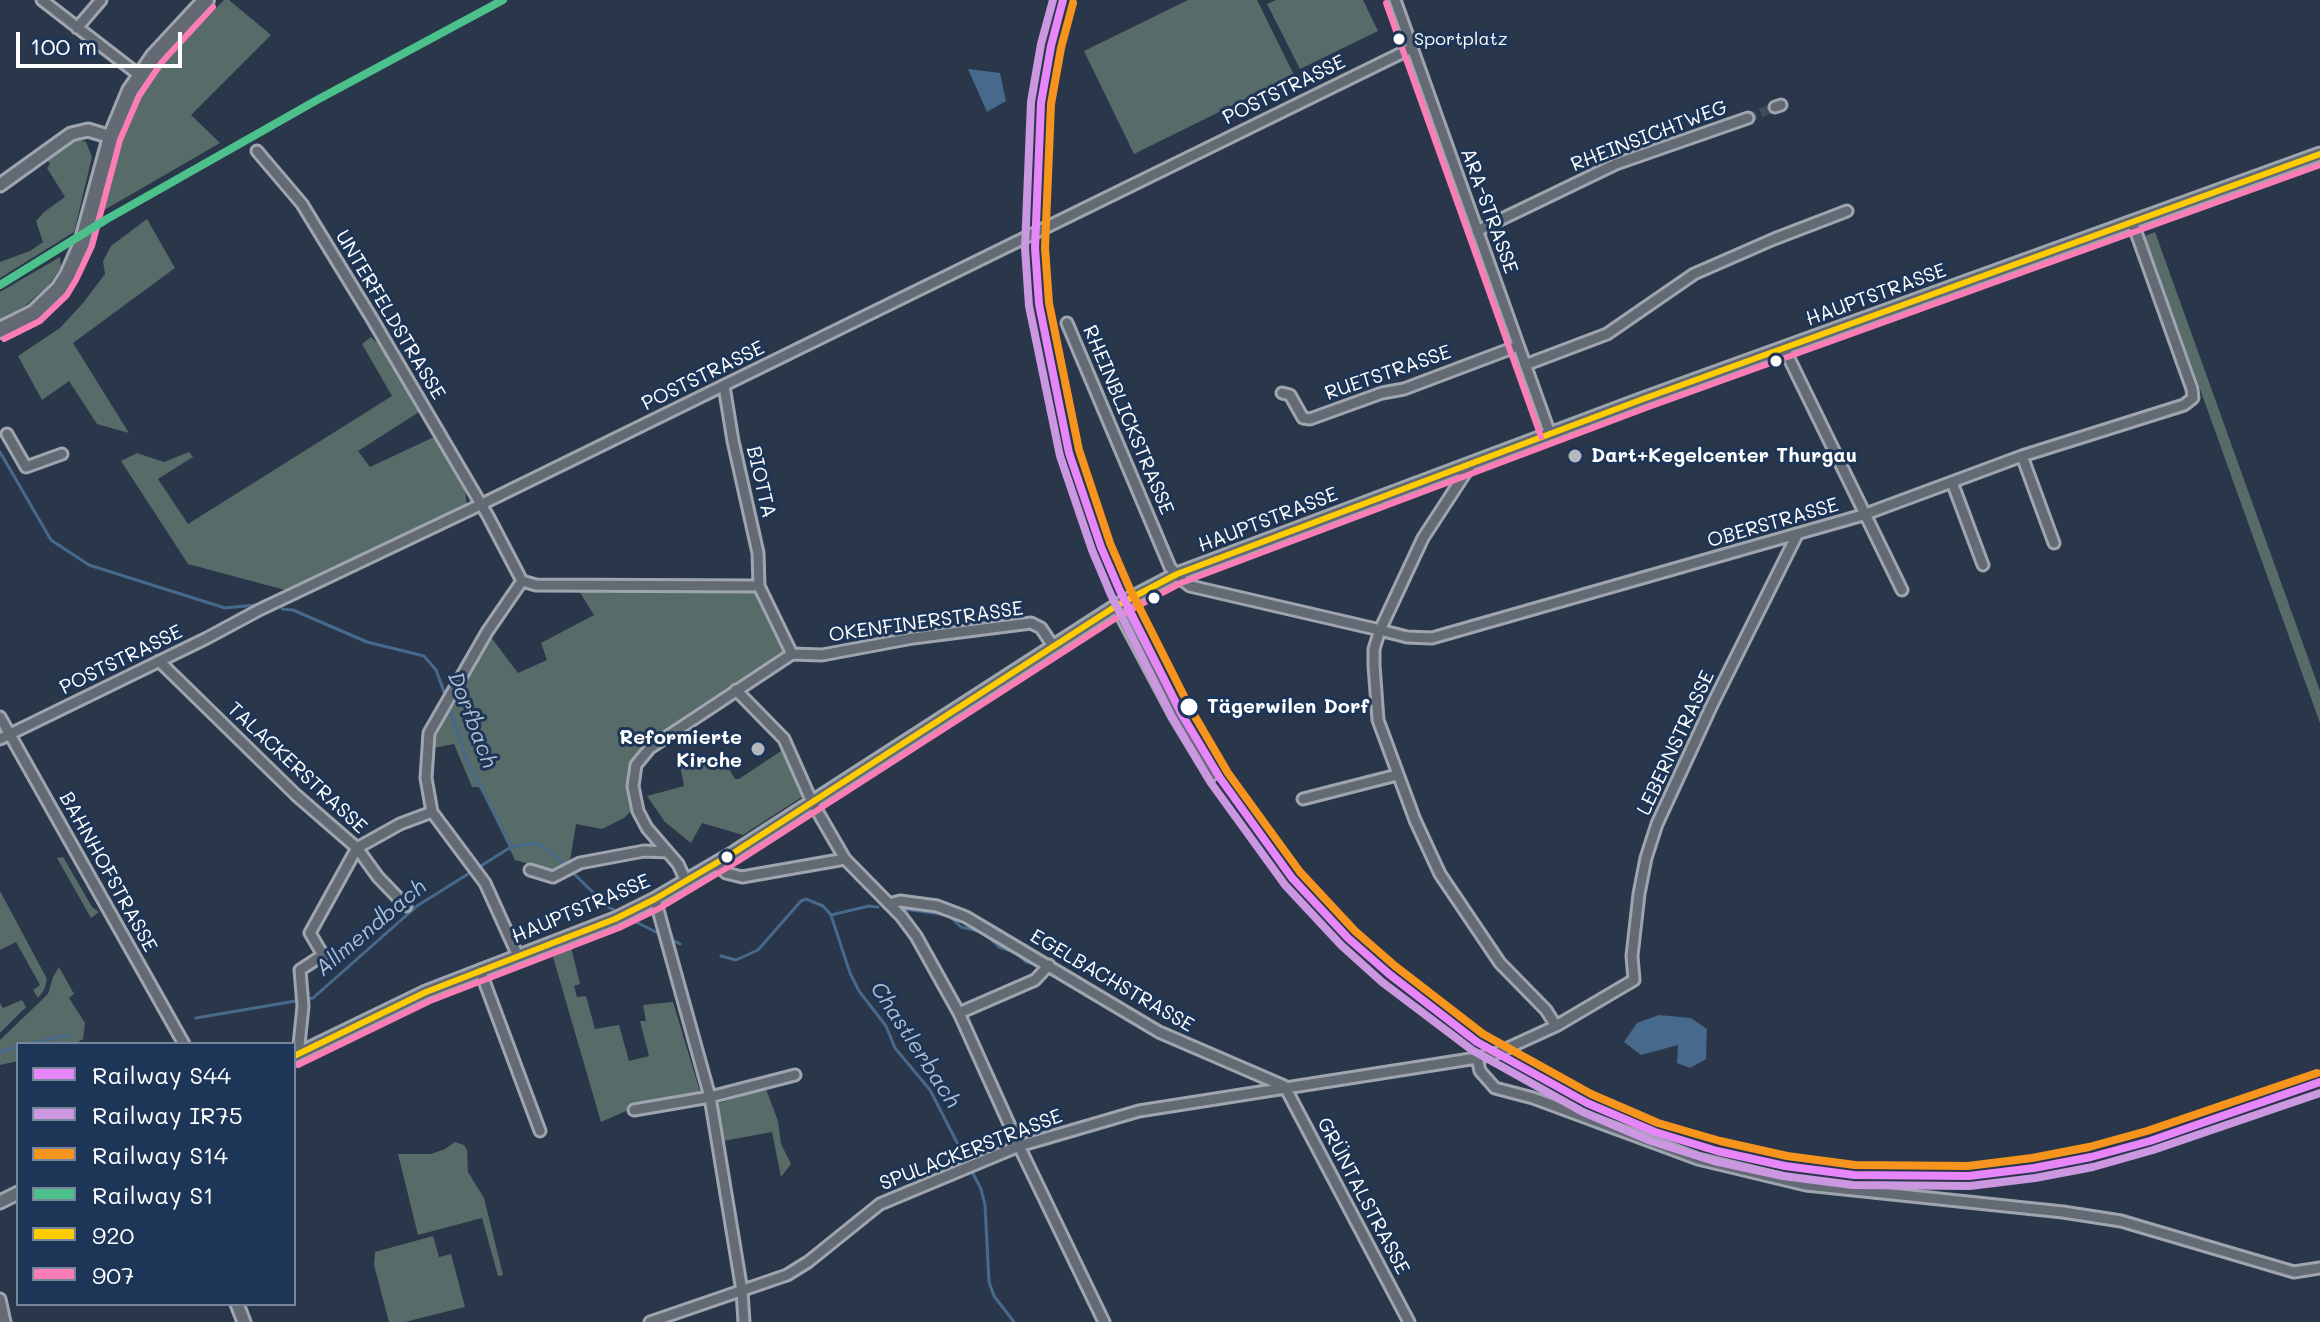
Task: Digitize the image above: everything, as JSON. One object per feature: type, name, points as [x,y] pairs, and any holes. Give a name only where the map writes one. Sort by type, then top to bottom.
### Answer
[{"type":"main road","points":[[0,330],[34,313],[59,289],[68,275],[82,243],[111,137],[139,75],[206,0]]},
{"type":"street","points":[[42,0],[139,75]]},
{"type":"street","points":[[77,28],[101,0]]},
{"type":"street","name":"ARA-STRASSE","points":[[1395,0],[1550,434]]},
{"type":"street","name":"POSTSTRASSE","points":[[5,737],[1412,48]]},
{"type":"street","name":"RHEINSICHTWEG","points":[[1477,231],[1616,164],[1748,118]]},
{"type":"street","points":[[0,185],[71,134],[88,130],[111,137]]},
{"type":"street","name":"UNTERFELDSTRASSE","points":[[257,151],[302,204],[517,567],[522,581]]},
{"type":"street","name":"HAUPTSTRASSE","points":[[298,1054],[426,992],[615,919],[655,899],[715,864],[1116,606],[1177,574],[1784,348],[2320,154]]},
{"type":"street","points":[[1525,365],[1607,334],[1694,274],[1847,211]]},
{"type":"street","name":"OBERSTRASSE","points":[[1177,574],[1190,586],[1407,637],[1439,637],[1863,515],[2022,456],[2184,405],[2193,398],[2192,389],[2132,221]]},
{"type":"street","name":"RHEINBLICKSTRASSE","points":[[1067,323],[1170,567],[1177,574]]},
{"type":"street","name":"RUETSTRASSE","points":[[1282,393],[1290,395],[1303,418],[1310,419],[1382,393],[1404,389],[1518,346]]},
{"type":"street","points":[[1784,348],[1902,590]]},
{"type":"street","name":"BIOTTA","points":[[724,386],[758,553],[759,586]]},
{"type":"street","points":[[5,437],[26,467],[62,454]]},
{"type":"street","points":[[2022,456],[2054,543]]},
{"type":"street","points":[[1285,1087],[1477,1058],[1522,1043],[1556,1026],[1546,1010],[1500,963],[1440,874],[1426,847],[1382,735],[1376,703],[1374,649],[1380,630],[1423,538],[1472,463]]},
{"type":"street","points":[[1952,482],[1983,565]]},
{"type":"street","name":"LEBERNSTRASSE","points":[[1556,1026],[1634,980],[1632,956],[1639,894],[1657,824],[1711,707],[1797,535]]},
{"type":"street","points":[[518,956],[495,903],[432,812],[426,778],[429,733],[487,632],[522,581],[536,585],[576,586],[759,586],[792,654],[650,748],[636,765],[633,786],[638,811],[647,828],[678,864],[686,881]]},
{"type":"street","points":[[1116,606],[1174,715],[1211,776]]},
{"type":"street","name":"OKENFINERSTRASSE","points":[[792,654],[822,655],[913,638],[1031,623],[1041,628],[1053,646]]},
{"type":"street","name":"TALACKERSTRASSE","points":[[159,661],[296,795],[357,848],[378,877],[406,906]]},
{"type":"street","points":[[736,690],[781,734],[812,802],[845,859],[916,936],[959,1013],[1104,1322]]},
{"type":"street","name":"BAHNHOFSTRASSE","points":[[0,717],[5,737],[183,1042]]},
{"type":"street","points":[[1303,799],[1397,775]]},
{"type":"street","points":[[298,1054],[303,1006],[300,970],[323,955],[310,933],[357,848],[400,824],[432,812]]},
{"type":"street","points":[[530,870],[553,877],[569,868],[644,851],[668,852]]},
{"type":"street","points":[[715,864],[726,873],[742,877],[845,859]]},
{"type":"street","points":[[655,899],[710,1097],[742,1291],[744,1322]]},
{"type":"street","name":"EGELBACHSTRASSE","points":[[889,904],[900,901],[937,906],[966,917],[1159,1032],[1285,1087]]},
{"type":"street","points":[[959,1013],[1035,980],[1049,965]]},
{"type":"street","points":[[480,970],[540,1131]]},
{"type":"street","points":[[1477,1058],[1480,1071],[1495,1088],[1533,1098],[1698,1159],[1806,1185],[2121,1221],[2294,1272],[2320,1268]]},
{"type":"street","points":[[634,1110],[710,1097],[795,1075]]},
{"type":"street","name":"SPULACKERSTRASSE","points":[[650,1322],[768,1283],[802,1266],[880,1204],[1019,1146],[1139,1111],[1285,1087]]},
{"type":"street","name":"GRÜNTALSTRASSE","points":[[1285,1087],[1409,1322]]},
{"type":"street","points":[[0,1299],[5,1322]]},
{"type":"green space","points":[[224,0],[229,0],[271,35],[191,115],[220,143],[99,213],[125,127],[148,77]]},
{"type":"green space","points":[[1188,0],[1257,0],[1294,75],[1134,154],[1084,51]]},
{"type":"green space","points":[[1276,0],[1363,0],[1378,31],[1300,69],[1267,4]]},
{"type":"green space","points":[[81,140],[86,142],[92,157],[74,232],[0,278],[0,262],[30,251],[43,242],[36,221],[65,197],[47,168],[50,164],[46,158]]},
{"type":"green space","points":[[147,219],[175,268],[73,343],[129,433],[97,424],[69,381],[42,400],[18,356],[60,328],[105,274],[103,261],[111,246]]},
{"type":"green space","points":[[2155,232],[2320,691],[2320,723],[2145,236]]},
{"type":"green space","points":[[60,257],[61,267],[48,286],[26,305],[0,319],[0,292]]},
{"type":"green space","points":[[371,337],[383,348],[419,412],[358,451],[370,467],[434,437],[465,490],[467,506],[285,590],[188,564],[121,461],[137,453],[164,462],[189,452],[193,457],[158,479],[188,524],[392,396],[362,344]]},
{"type":"green space","points":[[576,586],[759,586],[792,654],[736,685],[646,743],[632,759],[627,775],[627,795],[632,810],[624,818],[602,829],[576,824],[570,861],[552,870],[515,860],[480,787],[472,787],[454,744],[434,748],[429,733],[487,632],[518,673],[547,660],[541,643],[594,615]]},
{"type":"green space","points":[[784,749],[805,795],[743,835],[702,823],[691,843],[665,822],[647,796],[684,786],[680,765],[698,759],[725,762],[735,779],[739,779]]},
{"type":"green space","points":[[63,857],[92,907],[99,912],[91,918],[57,858]]},
{"type":"green space","points":[[0,891],[47,979],[38,998],[33,990],[40,985],[16,942],[0,950]]},
{"type":"green space","points":[[571,947],[580,984],[574,986],[577,997],[586,996],[595,1029],[619,1025],[629,1061],[649,1056],[640,1021],[646,1021],[643,1005],[673,1002],[701,1095],[635,1107],[601,1122],[553,957]]},
{"type":"green space","points":[[59,967],[74,994],[69,998],[85,1023],[83,1039],[78,1042],[16,1042],[16,1061],[0,1065],[0,1040],[48,994]]},
{"type":"green space","points":[[22,1000],[26,1007],[0,1033],[0,1003],[3,1008]]},
{"type":"green space","points":[[766,1089],[778,1121],[781,1144],[791,1164],[781,1177],[772,1132],[723,1141],[717,1106]]},
{"type":"green space","points":[[455,1142],[464,1145],[467,1150],[468,1172],[484,1198],[503,1275],[498,1276],[482,1218],[418,1235],[398,1154],[431,1154]]},
{"type":"green space","points":[[433,1236],[439,1257],[451,1254],[465,1307],[405,1322],[389,1322],[374,1265],[375,1252]]},
{"type":"water","points":[[968,69],[1000,73],[1006,101],[987,112]]},
{"type":"water","points":[[1659,1015],[1691,1018],[1707,1029],[1706,1059],[1690,1068],[1677,1063],[1678,1045],[1641,1055],[1624,1042],[1637,1023]]},
{"type":"waterway","name":"Dorfbach","points":[[0,452],[51,540],[89,565],[225,608],[255,605]]},
{"type":"waterway","name":"Dorfbach","points":[[282,609],[293,610],[367,642],[424,656],[436,670],[446,697]]},
{"type":"waterway","name":"Dorfbach","points":[[448,704],[466,758],[511,847]]},
{"type":"waterway","name":"Allmendbach","points":[[196,1018],[313,998],[417,906],[511,847],[535,843],[549,850],[566,866]]},
{"type":"waterway","name":"Chastlerbach","points":[[571,871],[608,907],[620,913]]},
{"type":"waterway","name":"Chastlerbach","points":[[721,956],[736,960],[758,950],[806,899],[823,906],[831,915],[859,991],[886,1026],[895,1048],[930,1090],[981,1189],[985,1205],[989,1282],[994,1296],[1014,1322]]},
{"type":"waterway","points":[[831,915],[869,906],[878,907]]},
{"type":"waterway","points":[[904,909],[948,915],[961,927],[983,932],[999,947],[1036,964]]},
{"type":"waterway","name":"Chastlerbach","points":[[626,917],[662,935]]},
{"type":"waterway","name":"Chastlerbach","points":[[669,938],[680,944]]},
{"type":"waterway","name":"Allmendbach","points":[[38,1042],[68,1035]]},
{"type":"waterway","name":"Allmendbach","points":[[0,1052],[16,1048]]},
{"type":"tunnel","points":[[1748,118],[1775,107]]},
{"type":"rail line","name":"S1","points":[[0,285],[107,219],[317,100],[503,0]]},
{"type":"rail line","name":"IR75","points":[[1053,0],[1041,44],[1031,102],[1025,248],[1029,306],[1060,456],[1111,595],[1172,717],[1211,783],[1285,885],[1341,945],[1382,982],[1472,1050],[1583,1112],[1651,1141],[1714,1161],[1783,1176],[1853,1185],[1970,1186],[2093,1167],[2153,1150],[2320,1093]]},
{"type":"rail line","name":"S44","points":[[1063,0],[1041,103],[1035,248],[1039,304],[1069,453],[1101,547],[1120,591],[1181,713],[1220,778],[1292,878],[1348,938],[1389,974],[1477,1042],[1587,1103],[1655,1132],[1717,1151],[1785,1166],[1854,1175],[1969,1176],[2091,1157],[2150,1141],[2320,1082]]},
{"type":"rail line","name":"S14","points":[[1073,3],[1051,104],[1045,248],[1049,303],[1079,450],[1110,543],[1190,708],[1228,773],[1300,872],[1355,931],[1395,966],[1483,1034],[1591,1094],[1658,1123],[1787,1156],[1855,1165],[1968,1166],[2089,1147],[2147,1131],[2317,1073]]},
{"type":"transit line","name":"907","points":[[1386,3],[1541,437]]},
{"type":"transit line","name":"907","points":[[4,339],[40,321],[67,295],[92,246],[120,140],[139,96],[162,62],[213,7]]},
{"type":"transit line","name":"920","points":[[296,1055],[426,992],[615,919],[655,899],[735,852],[1116,606],[1177,574],[1643,399],[2320,154]]},
{"type":"transit line","name":"907","points":[[298,1065],[430,1001],[619,928],[660,908],[740,860],[1121,615],[1181,583],[1646,408],[2320,165]]},
{"type":"place","name":"Sportplatz","points":[[1399,39]]},
{"type":"place","name":"Dart+Kegelcenter Thurgau","points":[[1575,456]]},
{"type":"place","name":"Tägerwilen Dorf","points":[[1189,707]]},
{"type":"place","name":"Reformierte Kirche","points":[[758,749]]}]
